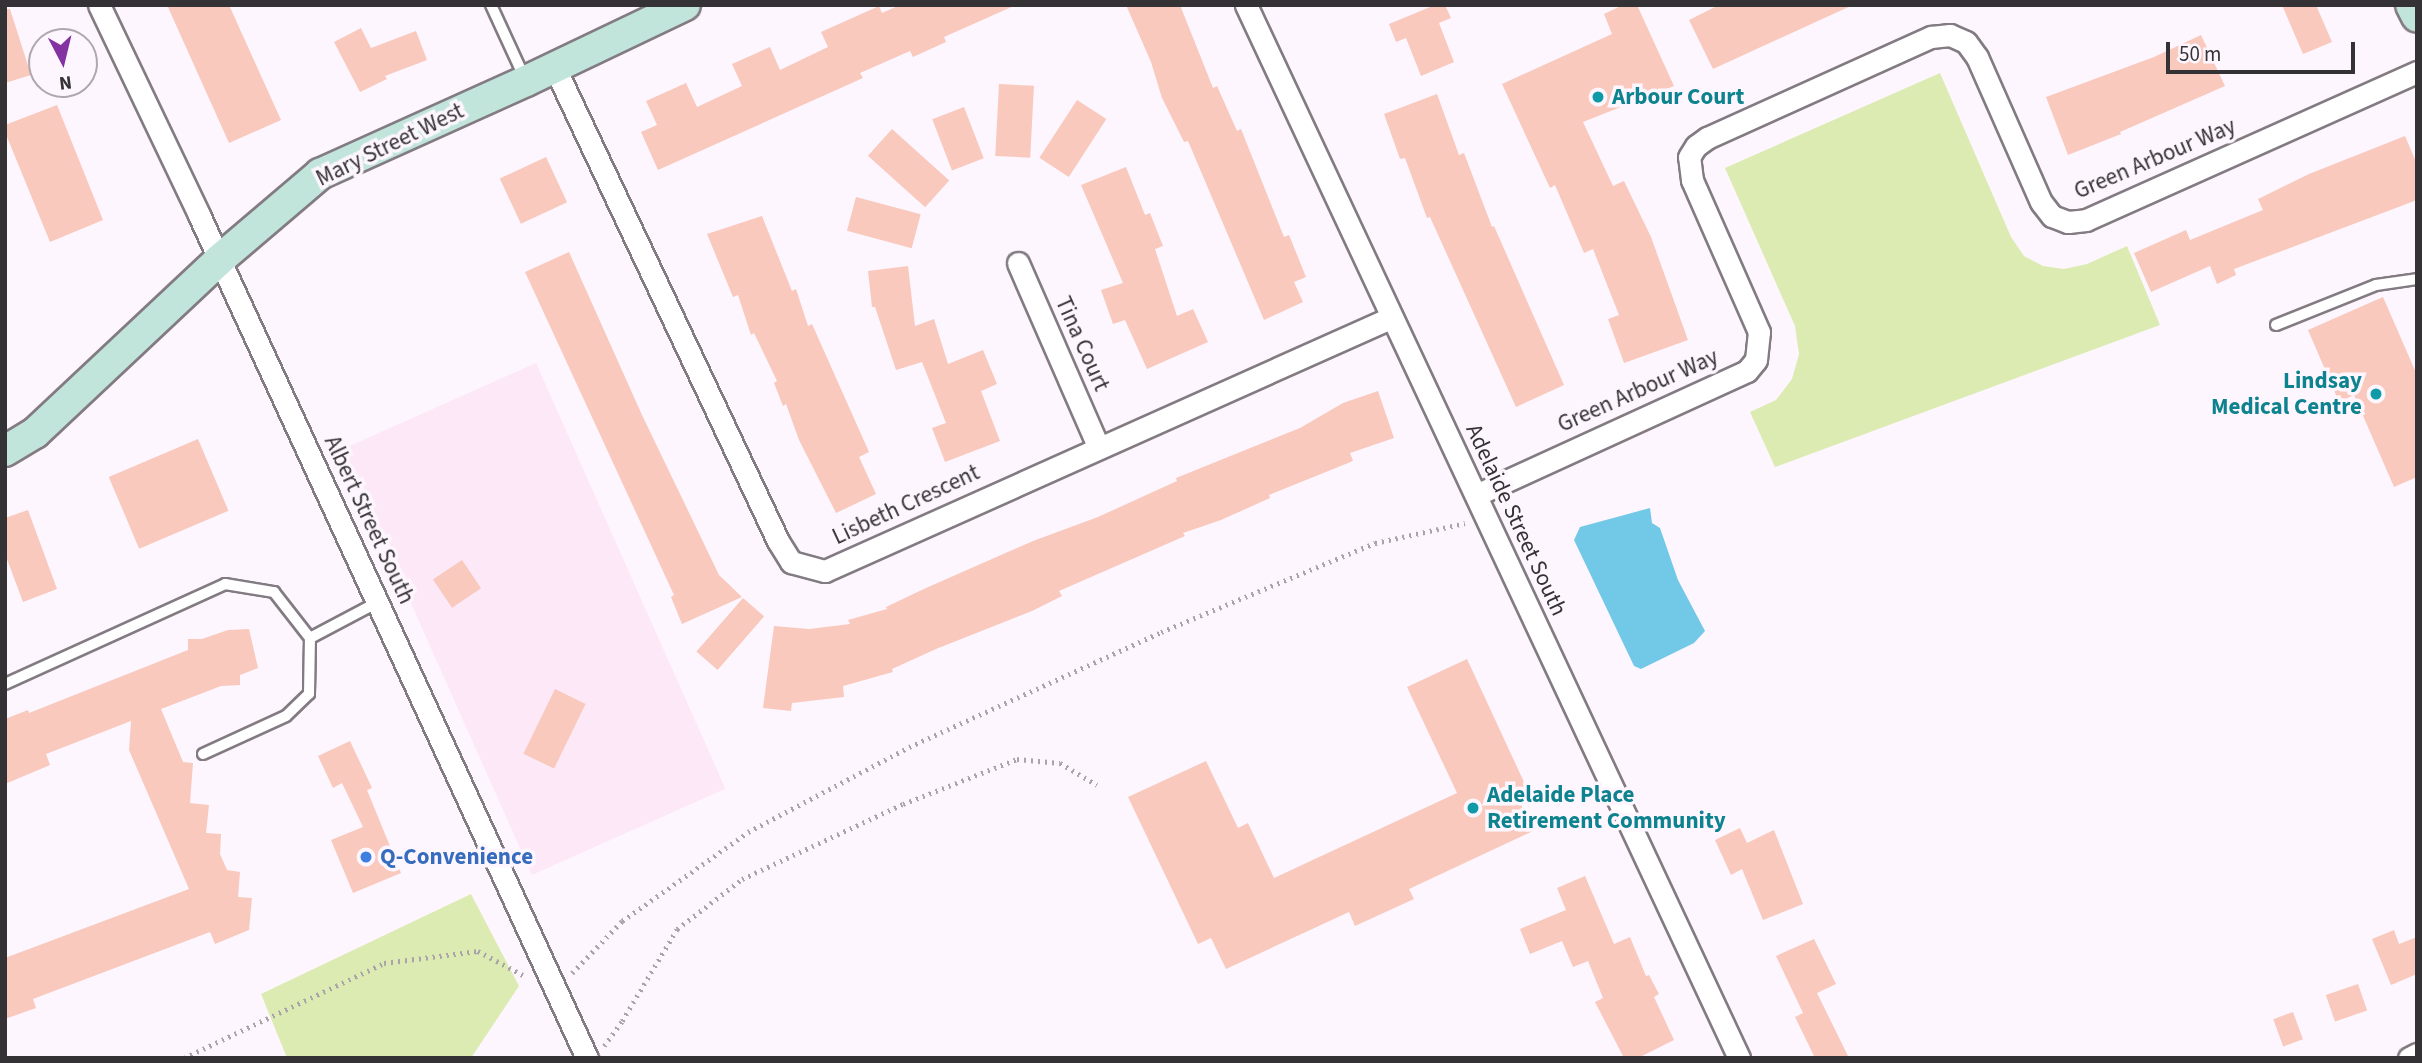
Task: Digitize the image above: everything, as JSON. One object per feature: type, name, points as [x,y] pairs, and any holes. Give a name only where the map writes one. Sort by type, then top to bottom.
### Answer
[{"type":"street","name":"Albert Street South","points":[[99,5],[378,601],[555,992],[593,1055]]},
{"type":"street","name":"Mary Street West","points":[[5,451],[35,433],[219,260],[320,174],[526,81],[685,5]]},
{"type":"street","name":"Adelaide Street South","points":[[1246,5],[1390,318],[1486,516],[1739,1058]]},
{"type":"street","points":[[2412,5],[2417,17]]},
{"type":"street","name":"Green Arbour Way","points":[[1476,495],[1747,371],[1756,360],[1759,332],[1692,180],[1689,157],[1696,146],[1707,138],[1918,43],[1950,35],[1966,42],[1976,57],[2041,202],[2052,216],[2068,222],[2086,220],[2417,72]]},
{"type":"street","name":"Lisbeth Crescent","points":[[555,66],[772,529],[791,562],[825,571],[1098,446],[1390,318]]},
{"type":"street","name":"Tina Court","points":[[1018,263],[1098,446]]},
{"type":"street","points":[[2409,1058],[2417,1054]]},
{"type":"lane","points":[[491,5],[526,81]]},
{"type":"lane","points":[[2276,325],[2376,285],[2417,279]]},
{"type":"lane","points":[[5,684],[225,584],[274,592],[310,638],[309,694],[286,716],[203,754]]},
{"type":"lane","points":[[310,638],[378,601]]},
{"type":"path","points":[[184,1058],[384,963],[478,951],[555,992],[622,921],[748,832],[909,747],[1161,632],[1375,543],[1453,528],[1486,516]]},
{"type":"path","points":[[593,1055],[622,1021],[677,929],[742,879],[903,804],[1017,759],[1060,763],[1097,785]]},
{"type":"shaded area","points":[[536,363],[726,789],[532,875],[342,449]]},
{"type":"green space","points":[[1940,73],[2011,237],[2024,256],[2043,266],[2064,269],[2087,264],[2127,246],[2160,325],[1775,467],[1750,412],[1776,400],[1792,379],[1799,354],[1795,326],[1725,168]]},
{"type":"green space","points":[[471,894],[519,986],[471,1058],[287,1058],[261,994]]},
{"type":"water","points":[[1650,508],[1652,523],[1660,528],[1678,580],[1705,631],[1694,643],[1641,669],[1634,666],[1574,540],[1580,527]]},
{"type":"building","points":[[167,5],[229,5],[281,120],[229,143]]},
{"type":"building","points":[[900,5],[1016,5],[944,37],[946,42],[913,57],[910,51],[860,73],[863,78],[658,170],[641,132],[657,125],[646,101],[686,83],[697,107],[742,86],[732,64],[770,47],[780,70],[828,47],[821,32],[879,6],[882,13]]},
{"type":"building","points":[[1126,5],[1180,5],[1213,88],[1217,86],[1237,131],[1241,129],[1284,237],[1289,235],[1306,277],[1294,282],[1303,302],[1264,320],[1188,141],[1184,142],[1162,98],[1151,62]]},
{"type":"building","points":[[1435,5],[1445,5],[1451,18],[1439,23],[1454,62],[1421,76],[1406,38],[1396,42],[1389,24]]},
{"type":"building","points":[[1623,5],[1637,5],[1674,86],[1583,122],[1613,186],[1624,181],[1651,237],[1688,340],[1624,363],[1608,319],[1619,315],[1593,249],[1584,253],[1555,185],[1550,188],[1502,84],[1612,34],[1604,14]]},
{"type":"building","points":[[1719,5],[1853,5],[1713,69],[1689,20]]},
{"type":"building","points":[[2282,5],[2316,5],[2332,42],[2303,54]]},
{"type":"building","points":[[5,9],[10,9],[28,66],[28,76],[5,83]]},
{"type":"building","points":[[361,28],[371,48],[416,31],[427,60],[385,76],[387,79],[360,92],[334,42]]},
{"type":"building","points":[[2201,35],[2225,86],[2068,155],[2046,97],[2154,57]]},
{"type":"building","points":[[999,84],[1034,86],[1030,158],[995,156]]},
{"type":"building","points":[[1437,94],[1459,155],[1464,153],[1492,227],[1494,226],[1564,385],[1516,407],[1430,217],[1427,218],[1405,158],[1400,159],[1384,114]]},
{"type":"building","points":[[1077,100],[1106,119],[1069,177],[1039,158]]},
{"type":"building","points":[[57,105],[103,220],[50,242],[5,132],[5,125]]},
{"type":"building","points":[[964,107],[984,158],[952,171],[932,119]]},
{"type":"building","points":[[892,129],[949,181],[925,207],[868,156]]},
{"type":"building","points":[[2405,136],[2417,164],[2417,200],[2234,269],[2236,275],[2217,284],[2210,266],[2151,292],[2134,253],[2186,230],[2190,240],[2263,210],[2258,199],[2309,174]]},
{"type":"building","points":[[546,157],[567,202],[521,224],[500,179]]},
{"type":"building","points":[[1126,167],[1145,215],[1150,213],[1163,246],[1155,249],[1177,316],[1193,309],[1208,342],[1147,369],[1125,320],[1113,324],[1101,290],[1123,283],[1081,185]]},
{"type":"building","points":[[856,197],[921,214],[912,248],[847,231]]},
{"type":"building","points":[[762,216],[792,291],[796,289],[808,326],[812,324],[869,452],[859,457],[876,494],[836,513],[799,440],[786,404],[783,406],[774,383],[777,381],[754,333],[751,335],[738,295],[733,297],[707,234]]},
{"type":"building","points":[[569,252],[642,415],[719,575],[742,597],[682,624],[671,597],[674,595],[525,272]]},
{"type":"building","points":[[908,266],[915,326],[934,319],[948,364],[983,350],[997,384],[981,391],[1000,441],[945,462],[932,428],[946,423],[922,362],[896,370],[875,307],[872,307],[868,271]]},
{"type":"building","name":"Lindsay Medical Centre","points":[[2383,297],[2417,375],[2417,477],[2394,487],[2354,395],[2339,402],[2308,330]]},
{"type":"building","points":[[1378,391],[1394,438],[1350,453],[1353,461],[1269,495],[1270,498],[1221,520],[1183,533],[1185,536],[1059,591],[1062,596],[1032,611],[936,649],[892,669],[893,672],[843,686],[844,697],[792,703],[791,711],[763,708],[774,626],[809,629],[850,624],[848,620],[887,609],[886,607],[926,588],[1033,541],[1098,517],[1177,481],[1176,478],[1300,428],[1343,403]]},
{"type":"building","points":[[198,439],[228,511],[139,549],[109,477]]},
{"type":"building","points":[[28,510],[57,589],[23,602],[5,554],[5,518]]},
{"type":"building","points":[[462,560],[481,588],[452,608],[433,580]]},
{"type":"building","points":[[743,598],[764,616],[718,670],[696,652]]},
{"type":"building","points":[[249,629],[258,668],[240,675],[240,685],[221,686],[161,709],[183,762],[193,763],[190,803],[209,805],[206,833],[221,834],[220,854],[227,870],[240,872],[238,897],[252,898],[249,930],[215,944],[210,932],[33,999],[36,1008],[5,1019],[5,958],[189,889],[129,750],[131,721],[46,754],[50,765],[5,784],[5,719],[28,710],[29,713],[188,650],[188,639],[202,639],[228,630]]},
{"type":"building","name":"Adelaide Place Retirement Community","points":[[1467,659],[1530,795],[1519,800],[1533,831],[1409,889],[1414,899],[1355,926],[1349,912],[1226,969],[1211,938],[1198,944],[1128,797],[1206,761],[1238,828],[1248,823],[1274,878],[1457,793],[1407,687]]},
{"type":"building","points":[[555,689],[586,704],[554,769],[523,754]]},
{"type":"building","points":[[350,741],[372,788],[367,790],[401,873],[353,893],[331,840],[363,827],[342,783],[333,788],[318,756]]},
{"type":"building","points":[[1740,828],[1747,843],[1774,830],[1803,904],[1763,920],[1742,869],[1731,875],[1715,840]]},
{"type":"building","points":[[1585,876],[1614,944],[1630,937],[1646,976],[1649,975],[1659,994],[1654,997],[1674,1040],[1638,1058],[1624,1058],[1595,1002],[1603,998],[1588,961],[1573,967],[1562,941],[1530,954],[1520,929],[1566,910],[1557,888]]},
{"type":"building","points":[[2394,930],[2399,944],[2417,937],[2417,974],[2391,985],[2372,939]]},
{"type":"building","points":[[1814,939],[1836,984],[1817,993],[1849,1058],[1815,1058],[1795,1017],[1803,1013],[1776,956]]},
{"type":"building","points":[[2358,984],[2367,1010],[2335,1022],[2326,995]]},
{"type":"building","points":[[2293,1012],[2303,1039],[2283,1046],[2273,1019]]},
{"type":"place","name":"Arbour Court","points":[[1598,97]]},
{"type":"place","name":"Lindsay Medical Centre","points":[[2376,394]]},
{"type":"place","name":"Adelaide Place Retirement Community","points":[[1473,808]]},
{"type":"place","name":"Q-Convenience","points":[[366,857]]}]
